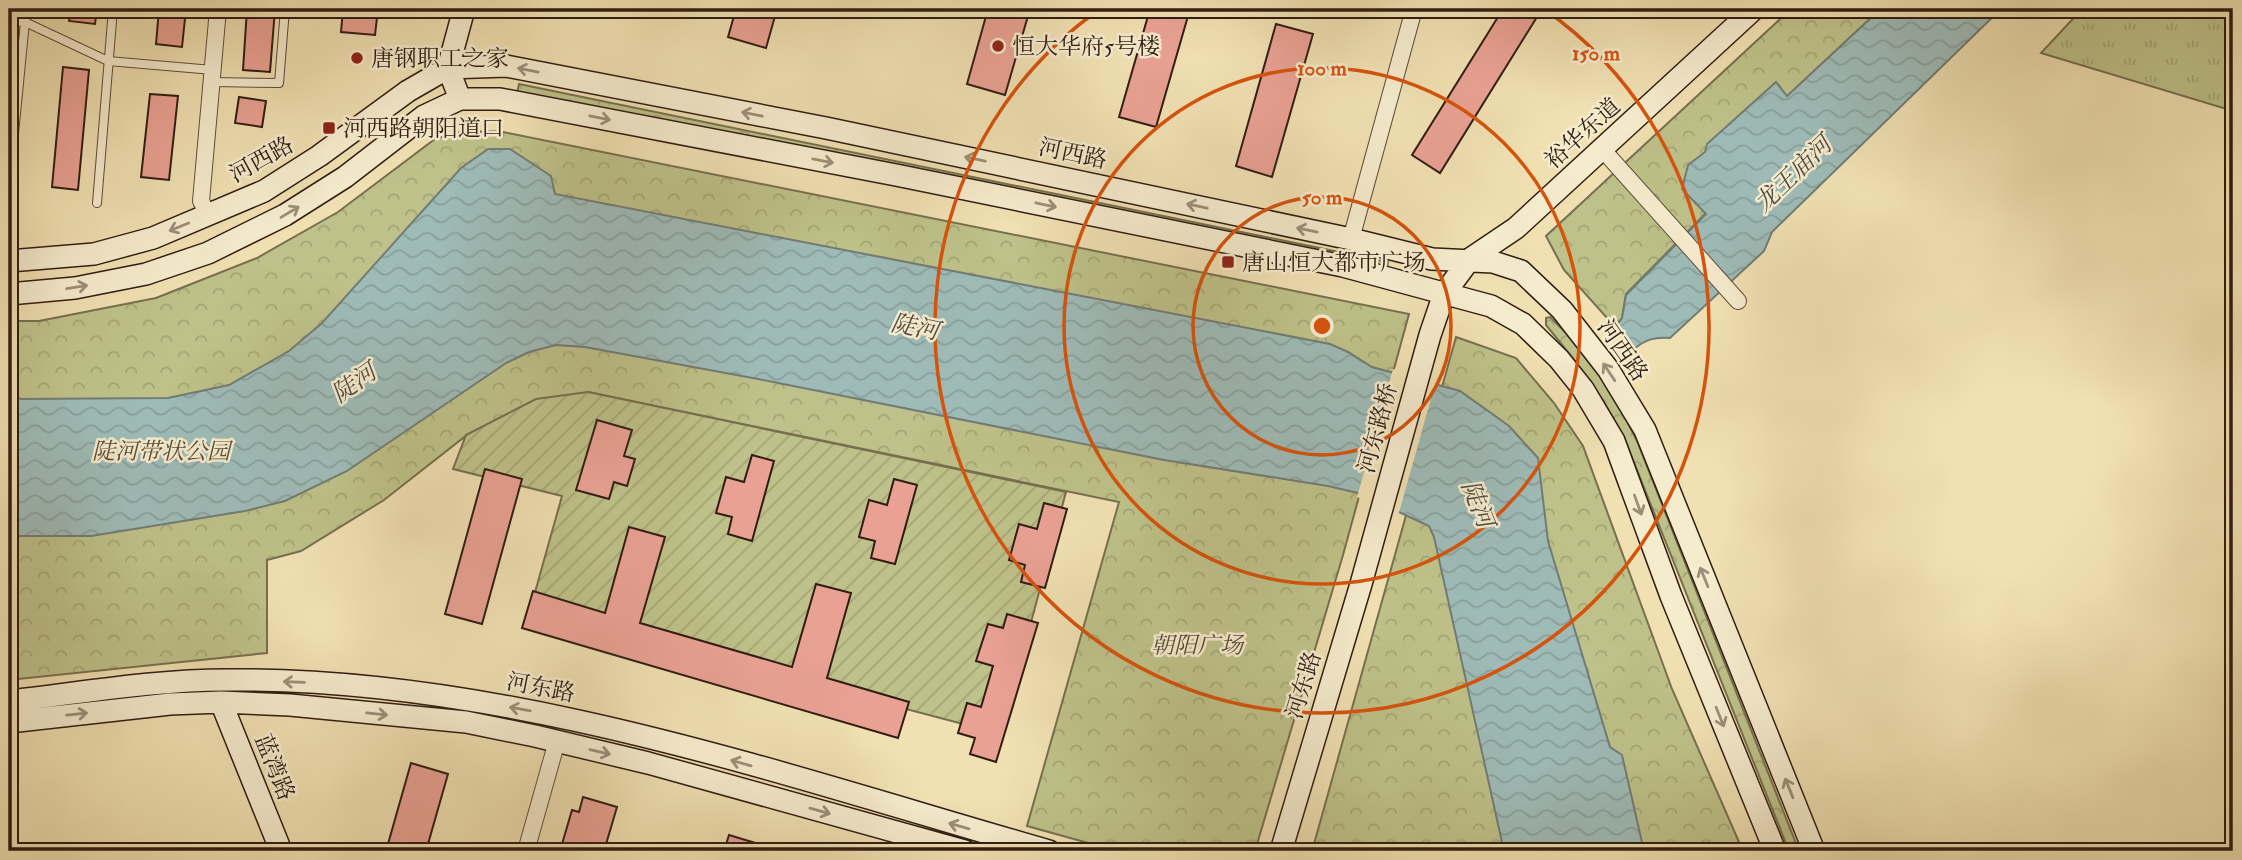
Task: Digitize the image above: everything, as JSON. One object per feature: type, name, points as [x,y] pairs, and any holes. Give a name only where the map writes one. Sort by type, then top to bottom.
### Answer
[{"type":"main road","points":[[460,99],[448,68],[464,9]]},
{"type":"main road","name":"裕华东道","points":[[1470,259],[1516,228],[1754,9]]},
{"type":"main road","name":"河西路","points":[[9,261],[94,254],[153,237],[264,191],[319,156],[408,91],[448,68],[506,65],[840,131],[1352,239],[1432,259],[1493,262],[1521,271],[1562,310],[1608,369],[1645,429],[1814,851]]},
{"type":"main road","points":[[9,294],[75,288],[146,274],[208,253],[285,215],[345,177],[424,116],[460,99],[500,99],[896,174],[1343,266],[1491,306],[1523,324],[1559,359],[1583,389],[1614,441],[1671,596],[1775,851]]},
{"type":"main road","name":"河东路桥","points":[[1376,534],[1430,335],[1444,294],[1470,259]]},
{"type":"main road","name":"河东路","points":[[1281,851],[1376,534]]},
{"type":"main road","name":"河东路","points":[[9,701],[225,680],[303,682],[411,691],[542,713],[662,740],[1049,851]]},
{"type":"main road","points":[[9,722],[170,704],[221,702],[290,705],[467,722],[648,763],[965,851]]},
{"type":"main road","name":"蓝湾路","points":[[221,702],[281,851]]},
{"type":"street","points":[[208,215],[201,201],[218,9]]},
{"type":"street","points":[[1352,239],[1414,9]]},
{"type":"street","points":[[1603,150],[1738,301]]},
{"type":"street","points":[[526,851],[556,741]]},
{"type":"lane","points":[[9,184],[26,9]]},
{"type":"lane","points":[[97,203],[113,9]]},
{"type":"lane","points":[[9,21],[25,22],[108,61],[279,83],[285,9]]},
{"type":"green space","points":[[1791,9],[1903,9],[1873,16],[1787,97],[1776,83],[1706,213],[1626,294],[1622,318],[1615,327],[1564,270],[1546,236]]},
{"type":"green space","points":[[2082,9],[2233,9],[2233,111],[2041,53]]},
{"type":"green space","points":[[519,84],[1388,262],[1387,268],[517,93]]},
{"type":"green space","name":"陡河带状公园","points":[[498,131],[1409,314],[1343,555],[1255,851],[1117,851],[1027,826],[1119,502],[588,392],[467,435],[384,500],[301,551],[267,560],[267,653],[9,680],[9,321],[39,321],[156,298],[257,258],[338,212],[435,139],[461,132]]},
{"type":"green space","points":[[1550,317],[1574,341],[1597,371],[1637,441],[1799,851],[1789,851],[1627,445],[1601,397],[1546,325],[1546,318]]},
{"type":"green space","points":[[1456,337],[1516,358],[1554,403],[1583,446],[1672,689],[1743,851],[1312,851]]},
{"type":"green space","points":[[588,392],[1066,492],[1001,734],[530,610],[562,496],[453,469],[466,435],[536,399]]},
{"type":"water","name":"龙王庙河","points":[[1903,9],[2001,9],[1772,232],[1764,251],[1670,338],[1651,339],[1634,349],[1615,328],[1622,318],[1626,295],[1706,214],[1682,189],[1688,165],[1705,152],[1707,144],[1776,82],[1787,96],[1873,16]]},
{"type":"water","name":"陡河","points":[[488,149],[510,149],[551,176],[555,194],[1330,344],[1372,367],[1460,391],[1509,426],[1538,458],[1548,541],[1610,747],[1622,755],[1644,851],[1504,851],[1434,537],[1429,526],[1358,493],[1328,486],[1164,460],[758,379],[585,347],[556,345],[529,352],[506,363],[347,471],[285,501],[245,511],[91,536],[9,536],[9,395],[21,399],[168,398],[229,385],[289,351],[322,323],[461,168]]},
{"type":"pier","points":[[1393,369],[1436,381],[1398,516],[1357,497]]},
{"type":"building","points":[[71,9],[97,9],[95,24],[69,21]]},
{"type":"building","points":[[159,9],[186,9],[182,47],[156,44]]},
{"type":"building","points":[[247,9],[275,9],[270,72],[243,70]]},
{"type":"building","name":"唐钢职工之家","points":[[343,9],[378,9],[375,35],[341,32]]},
{"type":"building","points":[[736,9],[777,9],[766,48],[728,37]]},
{"type":"building","name":"恒大华府5号楼","points":[[988,9],[1030,9],[1005,95],[967,84]]},
{"type":"building","points":[[1150,9],[1190,9],[1156,127],[1119,117]]},
{"type":"building","points":[[1503,9],[1542,9],[1440,173],[1412,155]]},
{"type":"building","points":[[1276,24],[1313,34],[1272,177],[1236,166]]},
{"type":"building","points":[[63,67],[89,70],[78,190],[52,187]]},
{"type":"building","points":[[150,94],[178,96],[169,180],[141,177]]},
{"type":"building","points":[[239,97],[266,101],[262,127],[235,123]]},
{"type":"building","points":[[597,420],[632,430],[624,456],[635,459],[627,486],[614,482],[609,499],[576,490]]},
{"type":"building","points":[[752,455],[774,461],[752,541],[728,534],[732,517],[716,513],[726,477],[744,482]]},
{"type":"building","points":[[485,469],[522,479],[482,624],[445,614]]},
{"type":"building","points":[[894,479],[917,485],[895,564],[871,558],[875,541],[859,537],[869,500],[887,505]]},
{"type":"building","points":[[1044,503],[1067,509],[1045,588],[1021,582],[1025,565],[1009,560],[1019,524],[1037,529]]},
{"type":"building","points":[[629,527],[665,537],[640,623],[792,667],[816,584],[851,593],[827,678],[909,702],[898,738],[522,628],[533,591],[605,613]]},
{"type":"building","points":[[1007,614],[1038,623],[996,762],[970,754],[975,738],[958,733],[967,703],[981,707],[993,666],[976,661],[988,624],[1003,628]]},
{"type":"building","points":[[411,763],[448,774],[426,851],[386,851]]},
{"type":"building","points":[[583,797],[617,807],[604,851],[560,851],[572,810],[579,812]]},
{"type":"building","points":[[729,835],[772,848],[771,851],[724,851]]},
{"type":"place","name":"恒大华府5号楼","points":[[998,46]]},
{"type":"place","name":"唐钢职工之家","points":[[357,58]]},
{"type":"place","name":"河西路朝阳道口","points":[[329,128]]},
{"type":"place","name":"唐山恒大都市广场","points":[[1228,262]]},
{"type":"park label","name":"朝阳广场","points":[[1197,645]]}]
